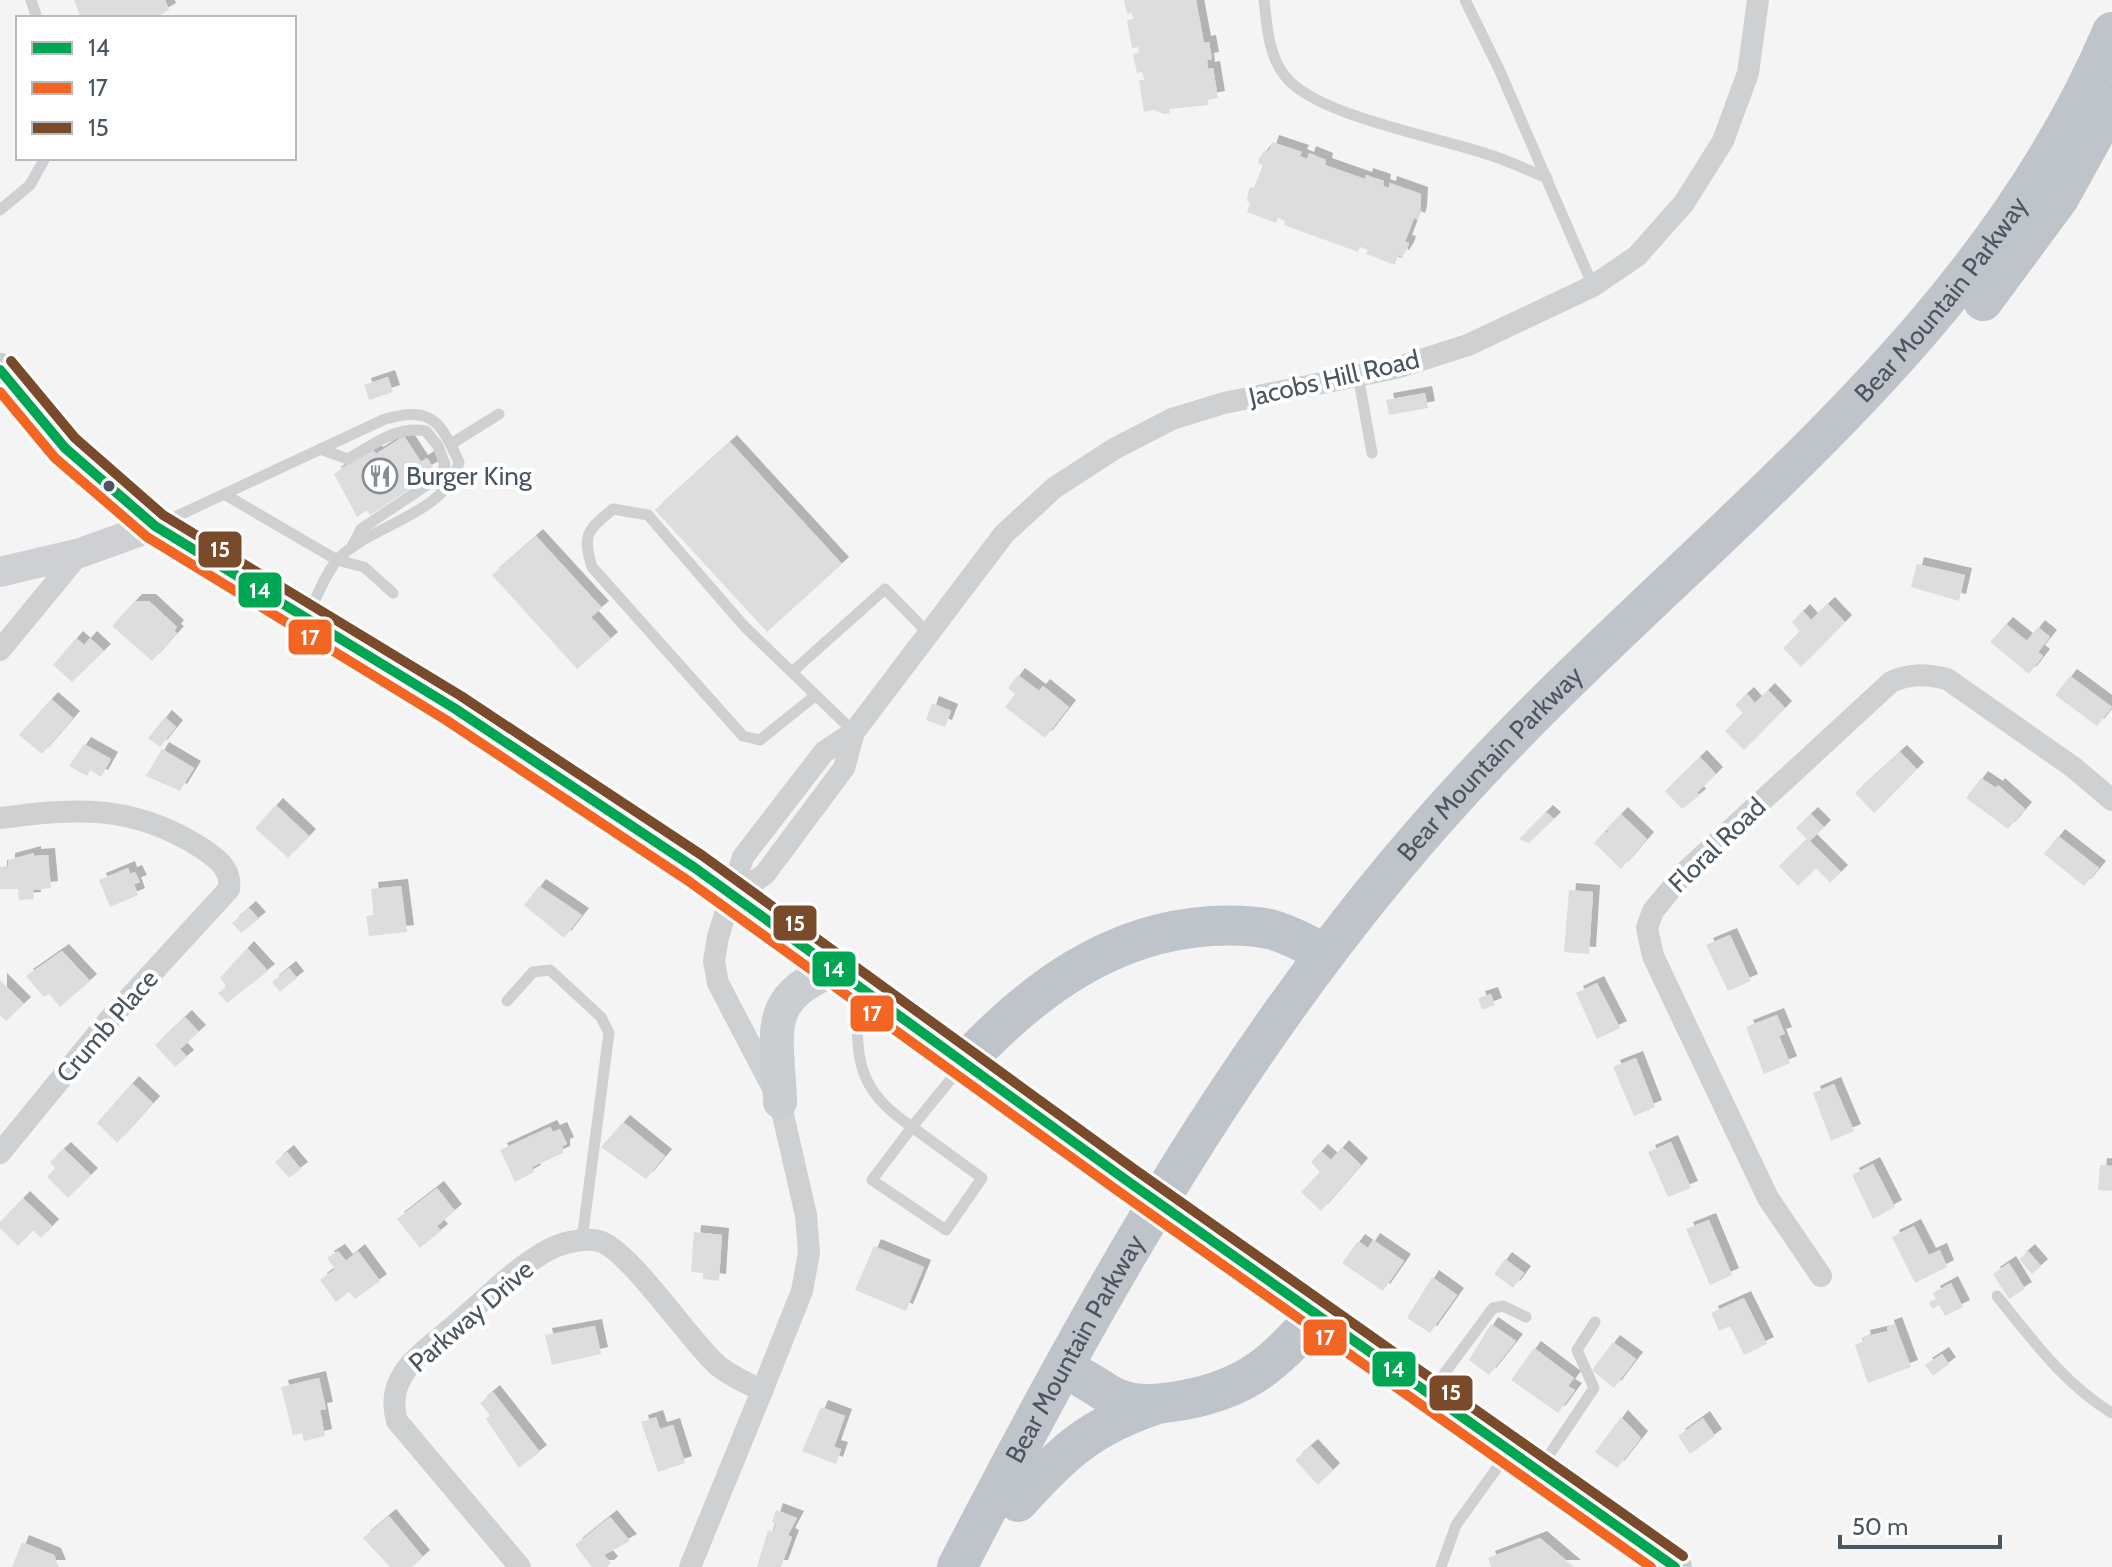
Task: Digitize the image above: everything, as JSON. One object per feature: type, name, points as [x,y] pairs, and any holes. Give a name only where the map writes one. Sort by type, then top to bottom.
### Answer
[{"type":"highway","name":"Bear Mountain Parkway","points":[[957,1567],[1182,1184],[1324,953],[1433,821],[1513,735],[1788,473],[1928,325],[2000,234],[2042,170],[2081,103],[2112,32]]},
{"type":"highway","name":"Bear Mountain Parkway","points":[[1182,1184],[1345,969],[1464,827],[1592,694],[1803,496],[1964,324],[2027,245],[2059,198],[2112,102]]},
{"type":"highway","points":[[965,1062],[1011,1015],[1076,967],[1097,955],[1161,934],[1204,927],[1259,927],[1283,933],[1324,953]]},
{"type":"highway","name":"Bear Mountain Parkway","points":[[984,1567],[1084,1379],[1154,1231]]},
{"type":"highway","points":[[1084,1379],[1116,1398],[1143,1405],[1209,1395],[1246,1381],[1278,1358],[1317,1314]]},
{"type":"highway","points":[[1018,1502],[1055,1460],[1089,1433],[1123,1416],[1159,1404]]},
{"type":"main road","points":[[0,370],[65,448],[155,526],[551,771],[733,896],[1675,1567]]},
{"type":"main road","points":[[780,1102],[777,1022],[781,1009],[798,986],[847,978]]},
{"type":"street","name":"Jacobs Hill Road","points":[[733,896],[743,857],[824,752],[854,732],[1004,534],[1054,488],[1114,449],[1172,419],[1224,403],[1358,375],[1468,345],[1593,286],[1637,256],[1684,203],[1723,141],[1748,73],[1758,0]]},
{"type":"street","points":[[0,572],[80,553],[155,526]]},
{"type":"street","points":[[0,650],[80,553]]},
{"type":"street","name":"Floral Road","points":[[1821,1276],[1768,1198],[1653,956],[1647,928],[1653,911],[1686,871],[1891,682],[1904,676],[1926,674],[1947,679],[2073,767],[2112,800]]},
{"type":"street","name":"Crumb Place","points":[[0,818],[68,809],[102,810],[142,819],[179,834],[227,870],[231,879],[229,889],[108,1021],[0,1153]]},
{"type":"street","points":[[690,1567],[802,1291],[809,1253],[806,1215],[780,1102],[718,983],[714,961],[718,937],[733,896]]},
{"type":"street","points":[[582,1240],[604,1243],[717,1366],[762,1391]]},
{"type":"street","name":"Parkway Drive","points":[[520,1567],[397,1421],[392,1402],[394,1387],[416,1359],[519,1271],[551,1248],[582,1240]]},
{"type":"lane","points":[[1264,0],[1271,47],[1284,75],[1300,91],[1338,109],[1496,157],[1547,178]]},
{"type":"lane","points":[[1465,0],[1593,286]]},
{"type":"lane","points":[[0,210],[30,185],[44,160]]},
{"type":"lane","points":[[1358,375],[1372,453]]},
{"type":"lane","points":[[155,526],[385,419],[419,413],[436,420],[459,462],[454,480],[434,499],[337,560],[306,618]]},
{"type":"lane","points":[[451,444],[499,414]]},
{"type":"lane","points":[[320,449],[348,459],[395,433],[412,428],[426,431],[438,446],[445,465],[439,477],[361,529],[352,548]]},
{"type":"lane","points":[[224,494],[337,560],[364,567],[393,593]]},
{"type":"lane","points":[[816,695],[760,740],[743,736],[592,567],[584,542],[591,527],[613,509],[648,515],[744,626],[816,695],[854,732]]},
{"type":"lane","points":[[792,672],[885,589],[928,633]]},
{"type":"lane","points":[[507,1001],[533,972],[550,970],[601,1017],[609,1033],[582,1240]]},
{"type":"lane","points":[[847,978],[856,1045],[864,1077],[882,1107],[912,1127],[958,1165],[982,1178],[946,1230],[926,1210],[900,1199],[872,1180],[912,1127],[965,1062]]},
{"type":"lane","points":[[900,1199],[908,1188]]},
{"type":"lane","points":[[1997,1296],[2072,1381],[2091,1400],[2112,1413]]},
{"type":"lane","points":[[1429,1393],[1493,1308],[1503,1306],[1526,1317]]},
{"type":"lane","points":[[1538,1470],[1594,1388],[1577,1350],[1595,1322]]},
{"type":"lane","points":[[1441,1567],[1456,1525],[1510,1450]]},
{"type":"building","points":[[74,0],[165,0],[169,10],[158,16],[80,16]]},
{"type":"building","points":[[1124,0],[1196,0],[1204,43],[1209,42],[1212,59],[1207,60],[1208,69],[1213,68],[1218,98],[1207,100],[1209,105],[1169,109],[1170,113],[1144,112],[1139,80],[1144,80],[1142,72],[1137,73],[1133,54],[1139,53],[1138,47],[1132,48],[1127,20],[1133,19],[1132,13],[1127,14]]},
{"type":"building","points":[[1272,142],[1302,152],[1300,156],[1307,159],[1309,153],[1326,160],[1325,165],[1365,179],[1366,175],[1384,181],[1383,186],[1389,188],[1390,183],[1421,194],[1418,220],[1414,218],[1405,242],[1409,243],[1407,249],[1402,257],[1398,255],[1395,265],[1366,254],[1368,250],[1360,247],[1358,252],[1284,225],[1285,221],[1278,218],[1276,223],[1247,212],[1250,203],[1247,201],[1248,192],[1250,187],[1254,188],[1263,165],[1258,163],[1260,157],[1265,150],[1269,151]]},
{"type":"building","points":[[388,377],[393,392],[369,400],[364,385]]},
{"type":"building","points":[[1425,393],[1428,408],[1389,415],[1386,400]]},
{"type":"building","name":"Burger King","points":[[404,436],[421,462],[427,458],[433,467],[423,473],[427,478],[370,515],[367,510],[357,517],[334,474],[371,447],[376,454]]},
{"type":"building","points":[[730,442],[842,564],[767,632],[655,510]]},
{"type":"building","points":[[536,536],[602,608],[591,617],[611,639],[577,669],[492,575]]},
{"type":"building","points":[[1917,564],[1965,575],[1959,601],[1911,587]]},
{"type":"building","points":[[135,601],[149,601],[177,627],[174,631],[177,633],[152,661],[112,626]]},
{"type":"building","points":[[1828,604],[1845,622],[1801,667],[1783,648],[1800,632],[1792,622],[1803,611],[1811,620]]},
{"type":"building","points":[[2006,624],[2027,641],[2038,627],[2050,637],[2038,652],[2043,656],[2029,674],[1990,642]]},
{"type":"building","points":[[76,638],[84,645],[90,638],[104,651],[72,682],[53,665]]},
{"type":"building","points":[[1018,675],[1039,691],[1043,686],[1069,707],[1045,738],[1005,707],[1015,694],[1008,688]]},
{"type":"building","points":[[2070,676],[2112,707],[2097,726],[2055,695]]},
{"type":"building","points":[[1768,690],[1785,708],[1744,750],[1725,731],[1743,713],[1735,705],[1747,694],[1755,703]]},
{"type":"building","points":[[51,699],[73,718],[42,754],[19,735]]},
{"type":"building","points":[[932,703],[951,711],[945,727],[926,720]]},
{"type":"building","points":[[165,717],[176,727],[160,747],[148,738]]},
{"type":"building","points":[[84,744],[111,759],[101,777],[90,770],[87,776],[69,766]]},
{"type":"building","points":[[162,749],[194,768],[180,791],[146,776]]},
{"type":"building","points":[[1900,752],[1917,769],[1874,813],[1855,793]]},
{"type":"building","points":[[1700,757],[1716,774],[1697,793],[1699,796],[1682,809],[1665,791]]},
{"type":"building","points":[[1981,778],[1996,788],[1998,785],[2025,809],[2008,829],[1966,798]]},
{"type":"building","points":[[276,805],[309,836],[288,858],[255,828]]},
{"type":"building","points":[[1546,812],[1554,819],[1529,843],[1519,839]]},
{"type":"building","points":[[1621,814],[1647,839],[1621,869],[1594,843],[1605,831],[1608,834],[1607,828]]},
{"type":"building","points":[[1811,814],[1824,827],[1810,841],[1841,872],[1830,883],[1816,868],[1798,886],[1779,866],[1807,839],[1796,828]]},
{"type":"building","points":[[2058,836],[2099,868],[2084,886],[2044,854]]},
{"type":"building","points":[[34,853],[34,856],[48,855],[51,888],[33,890],[34,899],[19,900],[18,889],[0,889],[0,867],[8,866],[8,860]]},
{"type":"building","points":[[128,868],[130,874],[135,872],[140,882],[134,884],[138,895],[110,907],[99,880]]},
{"type":"building","points":[[401,886],[407,932],[369,936],[366,916],[374,915],[371,889]]},
{"type":"building","points":[[539,886],[582,915],[564,938],[524,905]]},
{"type":"building","points":[[1569,890],[1593,892],[1589,954],[1564,952]]},
{"type":"building","points":[[249,908],[259,919],[241,933],[232,923]]},
{"type":"building","points":[[1730,935],[1751,981],[1728,991],[1706,945]]},
{"type":"building","points":[[247,948],[268,971],[227,1003],[218,993],[227,986],[220,978]]},
{"type":"building","points":[[62,951],[90,981],[60,1007],[49,994],[44,997],[26,976]]},
{"type":"building","points":[[289,968],[297,978],[280,992],[272,982]]},
{"type":"building","points":[[0,980],[24,1004],[6,1021],[0,1015]]},
{"type":"building","points":[[1597,983],[1620,1028],[1597,1039],[1576,993]]},
{"type":"building","points":[[1491,994],[1495,1005],[1482,1010],[1478,998]]},
{"type":"building","points":[[1777,1015],[1785,1034],[1779,1036],[1790,1063],[1764,1074],[1746,1027]]},
{"type":"building","points":[[185,1017],[199,1032],[180,1049],[187,1057],[175,1067],[155,1045]]},
{"type":"building","points":[[1636,1058],[1655,1107],[1634,1116],[1613,1067]]},
{"type":"building","points":[[132,1083],[153,1103],[117,1143],[97,1123]]},
{"type":"building","points":[[1834,1084],[1854,1131],[1831,1141],[1813,1093]]},
{"type":"building","points":[[623,1122],[665,1156],[646,1179],[601,1147]]},
{"type":"building","points":[[550,1127],[553,1132],[560,1129],[567,1144],[563,1146],[563,1153],[532,1167],[534,1172],[515,1182],[500,1150]]},
{"type":"building","points":[[1671,1142],[1691,1188],[1668,1197],[1648,1152]]},
{"type":"building","points":[[1342,1147],[1361,1165],[1321,1211],[1301,1192],[1320,1172],[1311,1162],[1321,1151],[1331,1160]]},
{"type":"building","points":[[64,1149],[91,1175],[68,1198],[47,1177],[55,1168],[50,1162]]},
{"type":"building","points":[[287,1152],[301,1169],[289,1178],[275,1162]]},
{"type":"building","points":[[1873,1164],[1895,1207],[1873,1219],[1852,1175]]},
{"type":"building","points":[[2100,1165],[2112,1166],[2112,1191],[2098,1190]]},
{"type":"building","points":[[437,1188],[455,1211],[437,1226],[441,1231],[420,1248],[397,1219]]},
{"type":"building","points":[[23,1198],[52,1226],[41,1238],[33,1230],[18,1246],[0,1228],[0,1222]]},
{"type":"building","points":[[1709,1220],[1732,1275],[1710,1285],[1686,1229]]},
{"type":"building","points":[[1914,1226],[1929,1255],[1940,1250],[1947,1267],[1915,1283],[1892,1237]]},
{"type":"building","points":[[694,1232],[722,1235],[719,1281],[703,1279],[703,1273],[691,1272]]},
{"type":"building","points":[[1373,1240],[1404,1261],[1383,1291],[1342,1263],[1358,1241],[1368,1248]]},
{"type":"building","points":[[874,1246],[924,1267],[906,1311],[855,1290]]},
{"type":"building","points":[[338,1251],[346,1261],[358,1251],[380,1281],[355,1299],[349,1292],[336,1302],[320,1280],[335,1269],[327,1258]]},
{"type":"building","points":[[2028,1251],[2041,1266],[2032,1274],[2019,1259]]},
{"type":"building","points":[[1505,1259],[1524,1273],[1513,1288],[1494,1274]]},
{"type":"building","points":[[2009,1263],[2025,1289],[2009,1299],[1993,1274]]},
{"type":"building","points":[[1432,1277],[1457,1295],[1430,1333],[1407,1318]]},
{"type":"building","points":[[1951,1283],[1963,1307],[1945,1316],[1939,1305],[1932,1309],[1929,1302],[1936,1299],[1933,1293]]},
{"type":"building","points":[[1744,1298],[1767,1344],[1744,1355],[1730,1326],[1719,1331],[1711,1313]]},
{"type":"building","points":[[1491,1324],[1516,1341],[1489,1375],[1469,1360]]},
{"type":"building","points":[[1895,1324],[1911,1367],[1868,1383],[1855,1345],[1864,1341],[1863,1337],[1888,1331],[1887,1327]]},
{"type":"building","points":[[595,1326],[601,1354],[552,1365],[545,1335]]},
{"type":"building","points":[[1613,1342],[1636,1359],[1614,1388],[1592,1370]]},
{"type":"building","points":[[1534,1348],[1574,1378],[1568,1386],[1575,1390],[1558,1413],[1511,1380]]},
{"type":"building","points":[[1942,1354],[1949,1364],[1933,1376],[1925,1365]]},
{"type":"building","points":[[319,1378],[326,1409],[320,1410],[325,1436],[304,1441],[302,1433],[293,1435],[281,1387]]},
{"type":"building","points":[[493,1392],[540,1452],[519,1468],[486,1419],[490,1415],[480,1403]]},
{"type":"building","points":[[821,1407],[845,1416],[834,1447],[841,1449],[836,1464],[802,1451]]},
{"type":"building","points":[[656,1417],[660,1429],[673,1425],[685,1463],[658,1472],[641,1422]]},
{"type":"building","points":[[1621,1417],[1641,1438],[1617,1468],[1595,1452]]},
{"type":"building","points":[[1703,1418],[1715,1436],[1690,1454],[1678,1436]]},
{"type":"building","points":[[1311,1446],[1333,1470],[1318,1485],[1295,1460]]},
{"type":"building","points":[[776,1510],[797,1518],[788,1535],[792,1537],[781,1567],[757,1567],[768,1530],[773,1532],[776,1524],[772,1522]]},
{"type":"building","points":[[389,1516],[423,1557],[412,1567],[390,1567],[363,1538]]},
{"type":"building","points":[[610,1517],[630,1541],[604,1555],[611,1563],[607,1567],[592,1567],[575,1545]]},
{"type":"building","points":[[1540,1538],[1574,1567],[1491,1567],[1488,1558]]},
{"type":"building","points":[[22,1542],[54,1555],[59,1567],[12,1567]]},
{"type":"transit line","name":"15","points":[[11,361],[75,438],[163,515],[461,696],[703,856],[1134,1169],[1683,1556]]},
{"type":"transit line","name":"14","points":[[0,370],[65,448],[155,526],[454,708],[695,868],[1126,1180],[1675,1567]]},
{"type":"transit line","name":"17","points":[[0,392],[55,458],[147,537],[446,720],[687,880],[1118,1191],[1651,1567]]},
{"type":"place","name":"Burger King","points":[[380,476]]}]
